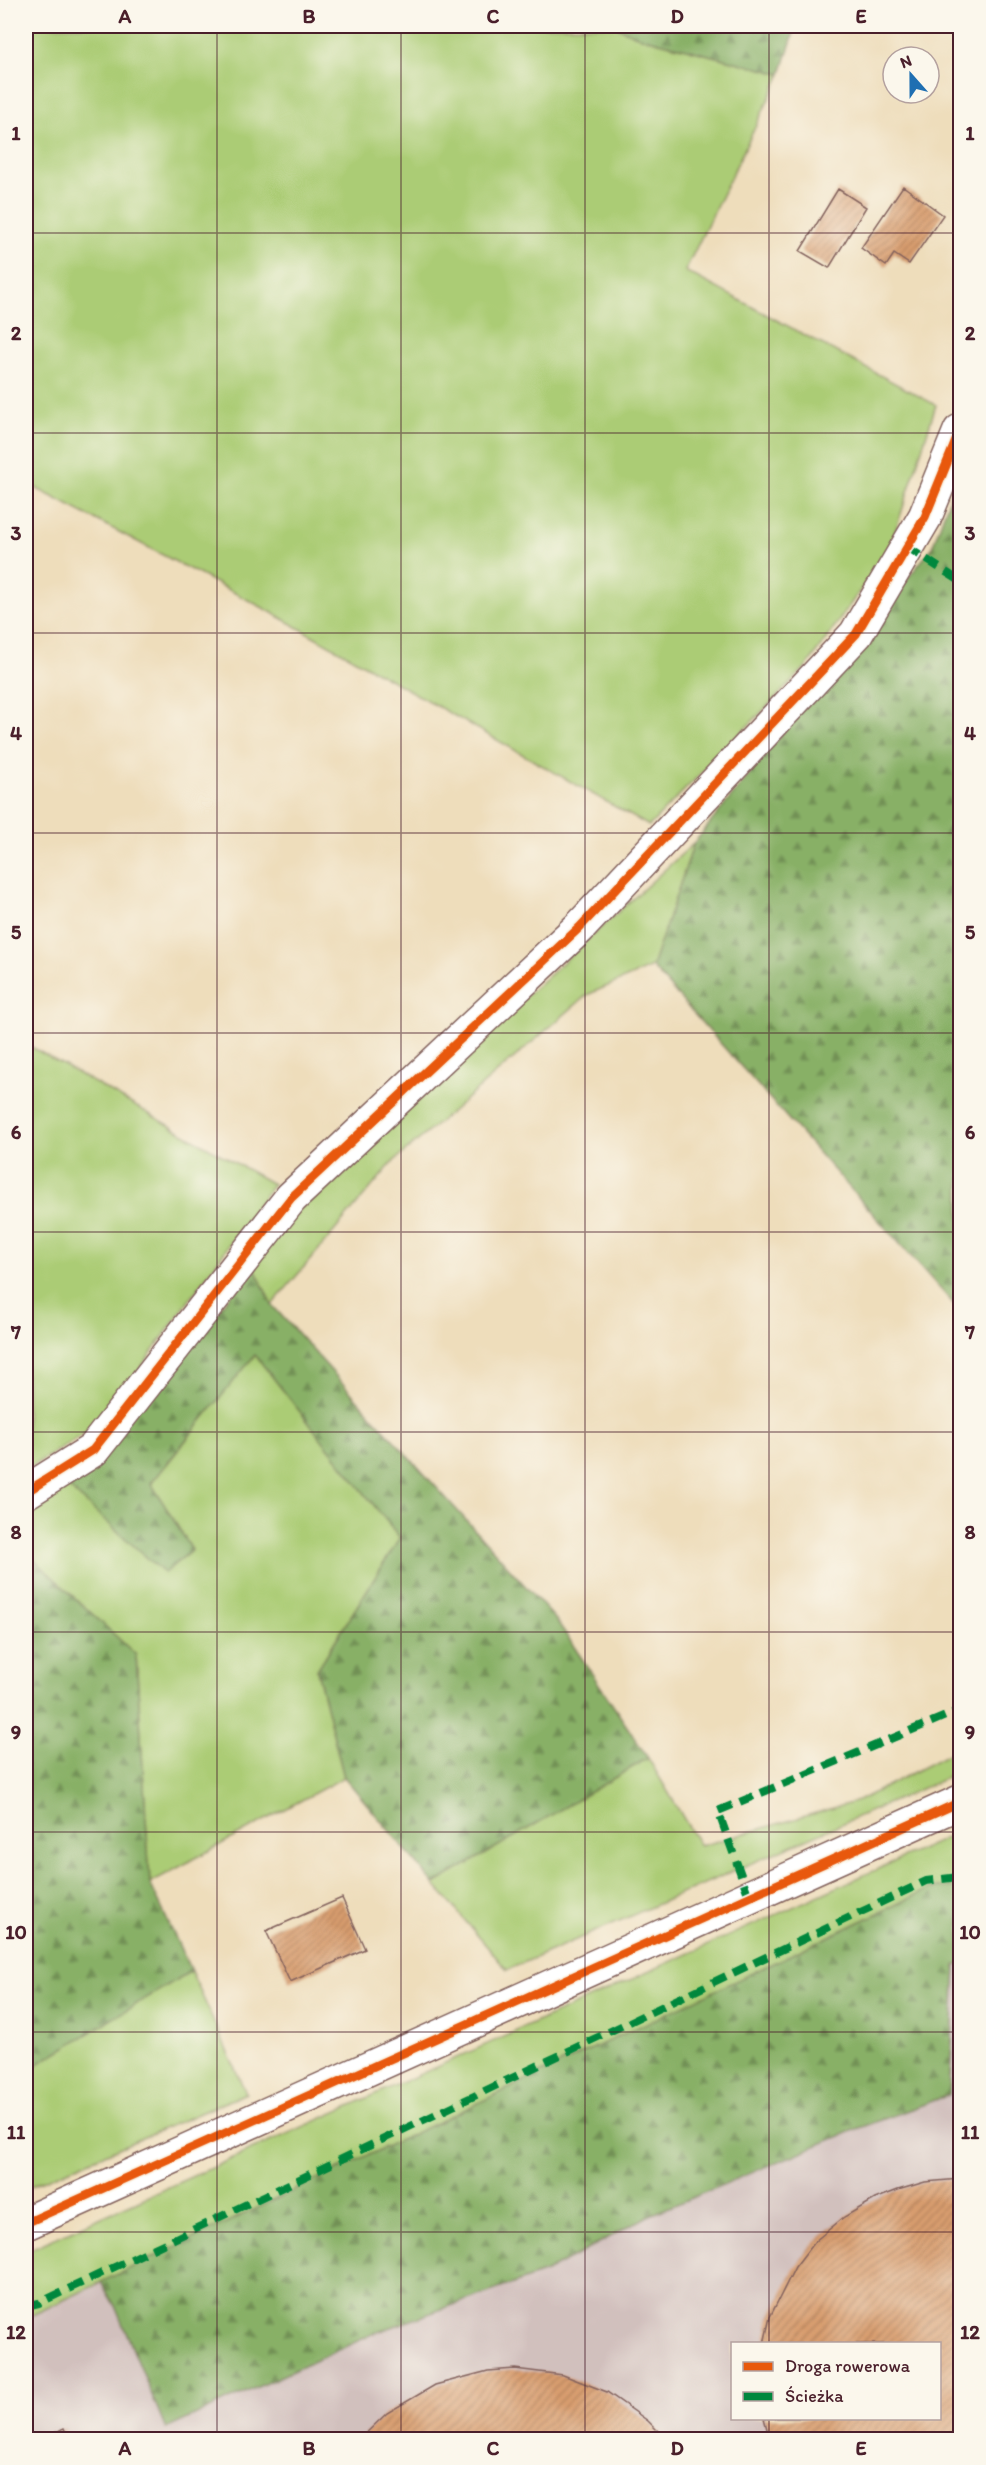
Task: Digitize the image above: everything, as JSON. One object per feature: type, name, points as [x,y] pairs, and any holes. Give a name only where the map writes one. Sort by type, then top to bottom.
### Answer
[{"type":"street","points":[[26,1492],[93,1450],[291,1198],[579,928],[856,634],[925,518],[960,431]]},
{"type":"street","points":[[26,2223],[960,1802]]},
{"type":"shaded area","points":[[960,1886],[960,2439],[26,2440],[26,2318],[929,1889]]},
{"type":"green space","points":[[26,26],[615,26],[637,36],[781,74],[685,271],[936,405],[890,548],[807,666],[649,826],[269,611],[26,483]]},
{"type":"green space","points":[[615,26],[796,26],[781,74],[637,36]]},
{"type":"green space","points":[[960,469],[960,1311],[652,967],[694,843],[932,548]]},
{"type":"green space","points":[[694,843],[652,967],[587,995],[392,1163],[272,1305],[254,1267],[294,1207]]},
{"type":"green space","points":[[26,1044],[273,1184],[101,1423],[26,1470]]},
{"type":"green space","points":[[254,1267],[272,1305],[557,1621],[648,1758],[434,1884],[344,1777],[317,1670],[400,1538],[255,1355],[151,1483],[192,1550],[164,1573],[68,1487]]},
{"type":"green space","points":[[255,1354],[400,1538],[317,1670],[344,1777],[150,1883],[136,1655],[26,1552],[26,1516],[68,1487],[164,1572],[192,1550],[151,1484]]},
{"type":"green space","points":[[26,1552],[136,1655],[150,1883],[191,1971],[26,2071]]},
{"type":"green space","points":[[960,1748],[960,1772],[507,1970],[434,1884],[648,1758],[700,1846],[858,1801]]},
{"type":"green space","points":[[960,1832],[960,1886],[929,1889],[26,2318],[26,2251]]},
{"type":"green space","points":[[960,1886],[960,1965],[956,1965],[949,2095],[854,2130],[648,2216],[546,2272],[375,2333],[166,2429],[115,2306],[101,2282],[929,1889]]},
{"type":"green space","points":[[191,1971],[246,2093],[26,2188],[26,2071]]},
{"type":"building","points":[[903,186],[943,215],[909,264],[894,254],[886,266],[861,248]]},
{"type":"building","points":[[838,189],[866,207],[829,268],[800,251]]},
{"type":"building","points":[[342,1898],[365,1949],[290,1982],[266,1931]]},
{"type":"building","points":[[960,2179],[960,2440],[770,2440],[765,2420],[941,2420],[941,2342],[764,2342],[770,2317],[795,2267],[814,2242],[844,2217],[875,2199],[925,2182]]},
{"type":"building","points":[[515,2369],[563,2375],[607,2392],[648,2421],[667,2440],[359,2440],[387,2413],[435,2385],[488,2371]]},
{"type":"building","points":[[64,2428],[69,2440],[40,2440]]},
{"type":"marked path","points":[[907,547],[960,581]]},
{"type":"marked path","points":[[749,1897],[718,1811],[960,1710]]},
{"type":"marked path","points":[[26,2306],[39,2303],[926,1881],[960,1877]]},
{"type":"cycle path","points":[[26,1492],[93,1450],[291,1198],[579,928],[856,634],[925,517],[960,431]]},
{"type":"cycle path","points":[[26,2223],[960,1802]]}]
